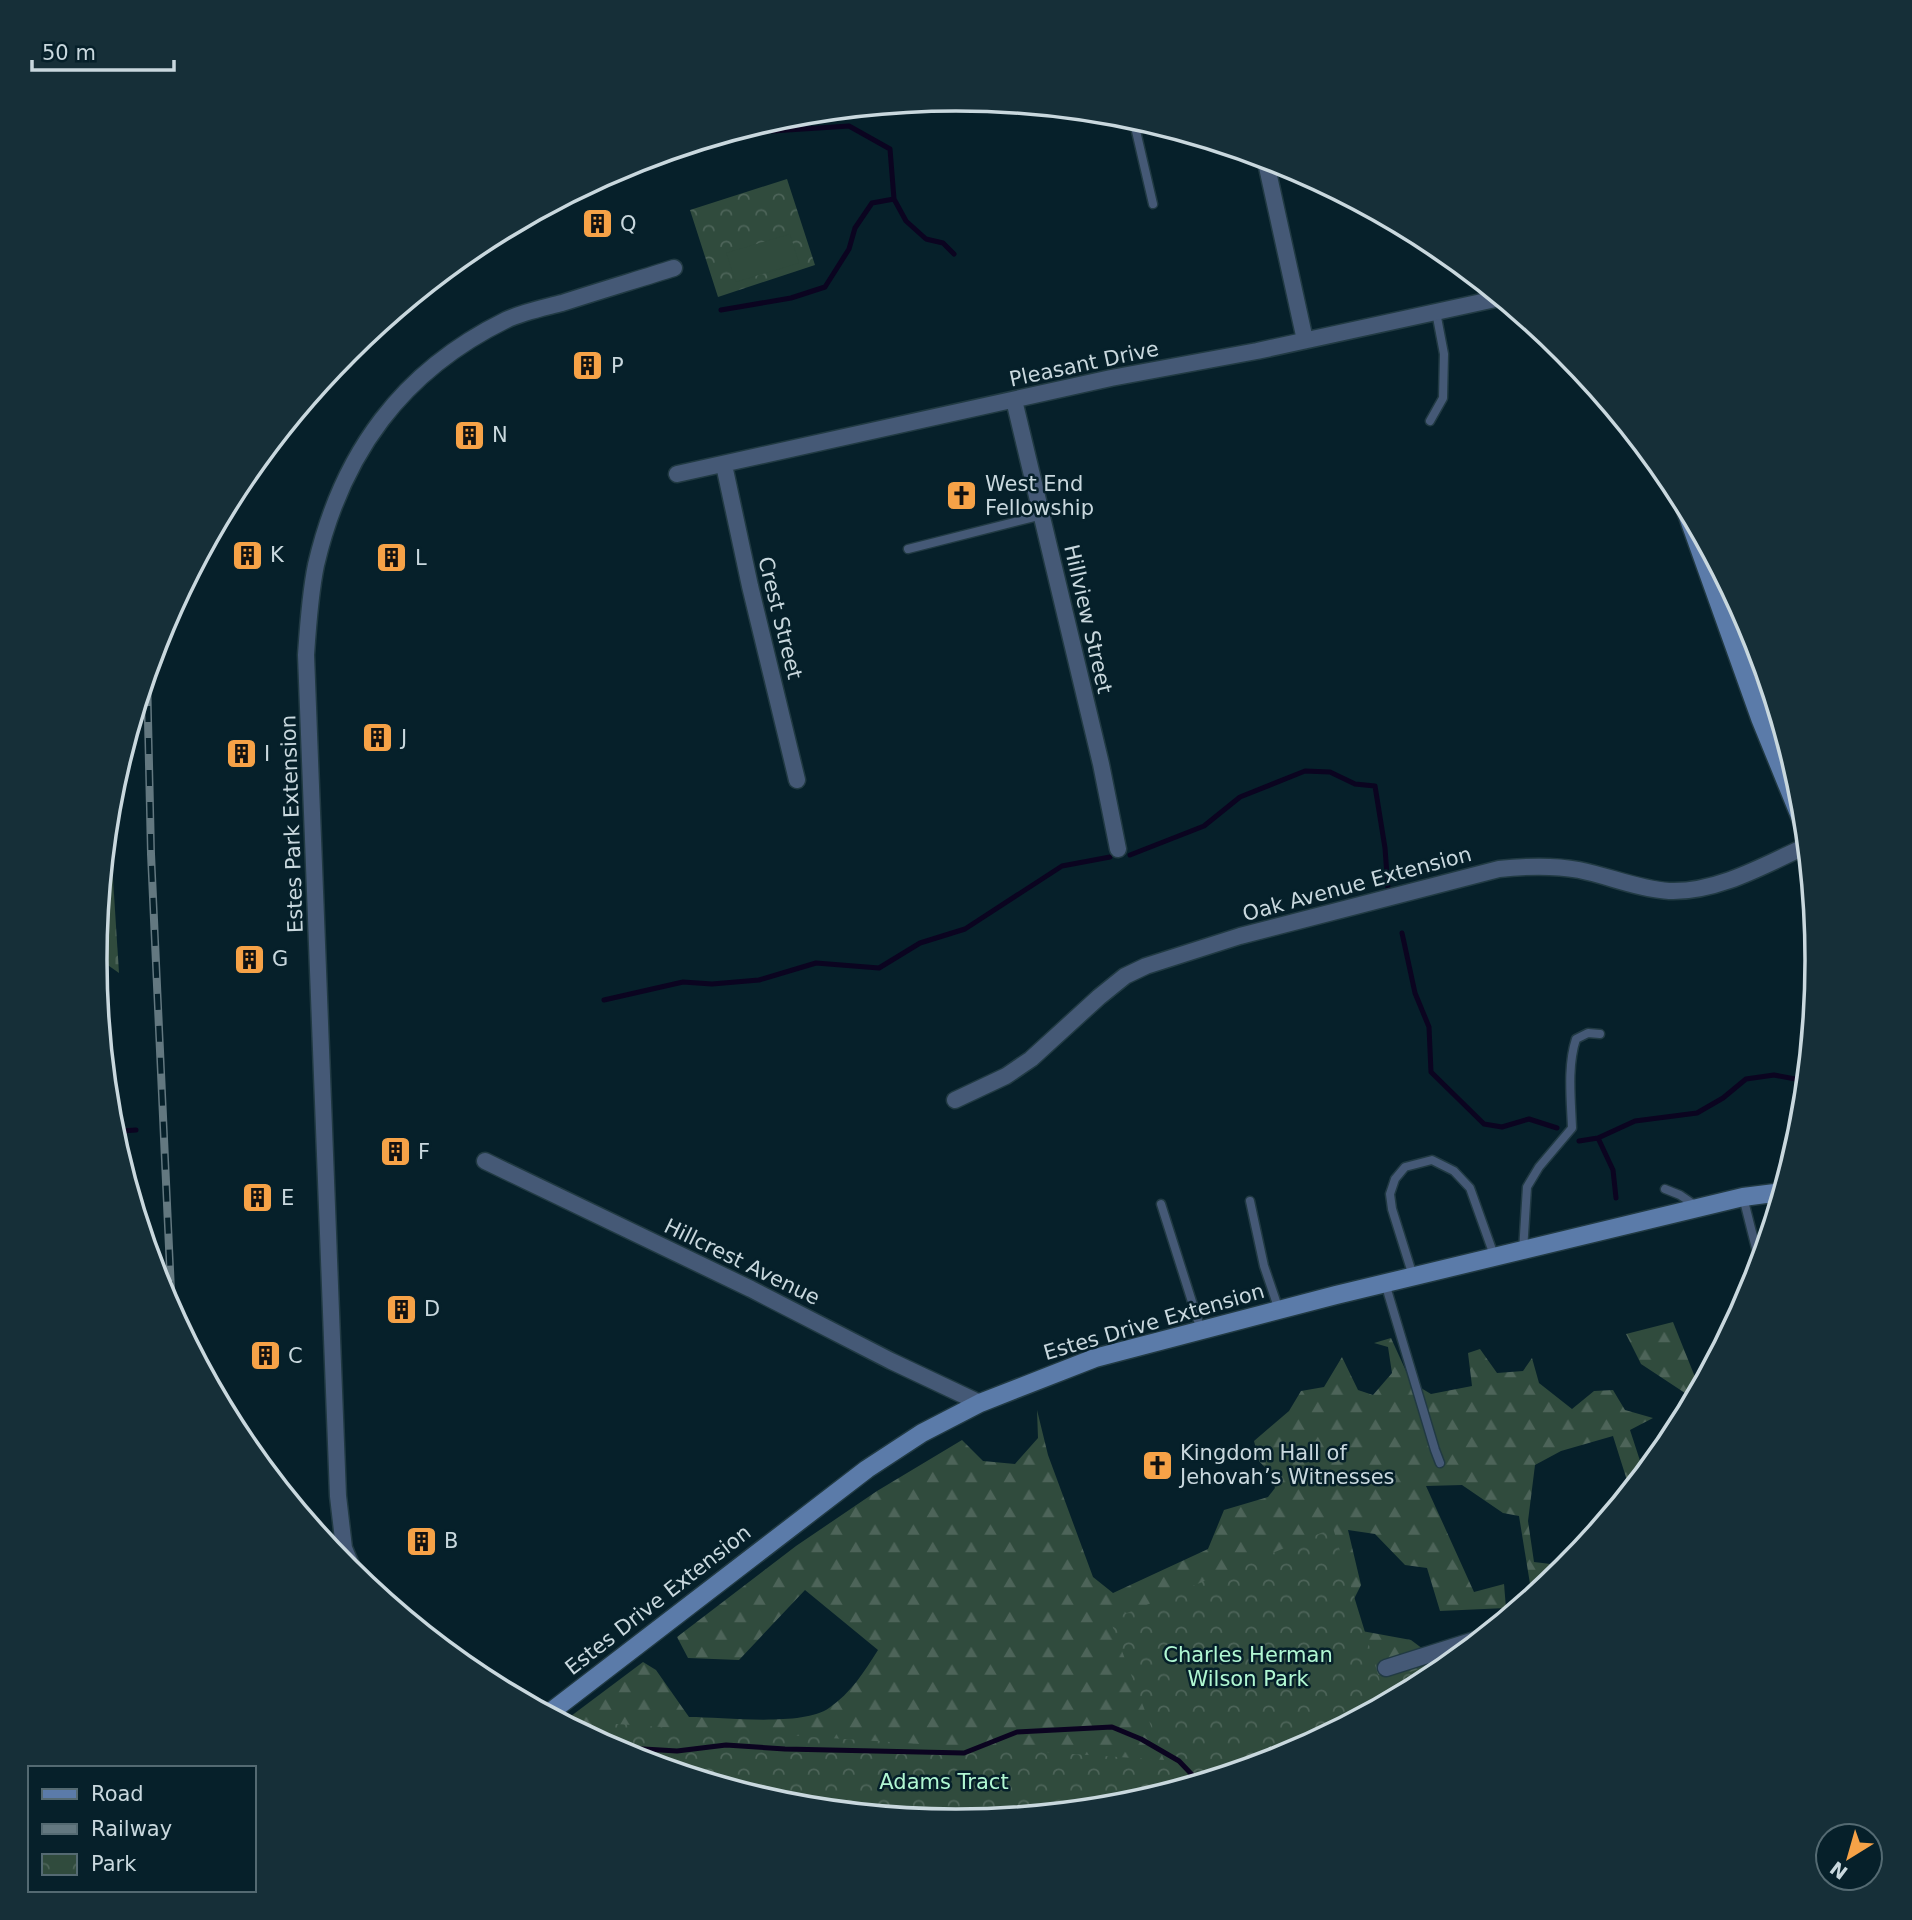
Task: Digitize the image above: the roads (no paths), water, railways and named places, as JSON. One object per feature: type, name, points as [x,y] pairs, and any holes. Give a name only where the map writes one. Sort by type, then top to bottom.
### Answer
[{"type":"main road","points":[[1701,554],[1786,782]]},
{"type":"main road","name":"Estes Drive Extension","points":[[555,1708],[867,1469],[922,1433],[980,1403],[1095,1358],[1200,1330],[1743,1197],[1772,1193]]},
{"type":"street","points":[[1268,170],[1305,340]]},
{"type":"street","name":"Estes Park Extension","points":[[345,1549],[338,1496],[306,655],[316,565],[329,521],[361,447],[382,416],[420,377],[472,338],[509,319],[674,268]]},
{"type":"street","name":"Pleasant Drive","points":[[677,474],[1111,378],[1490,300]]},
{"type":"street","name":"Hillview Street","points":[[1014,400],[1101,764],[1118,849]]},
{"type":"street","name":"Crest Street","points":[[724,464],[750,586],[797,780]]},
{"type":"street","name":"Oak Avenue Extension","points":[[955,1100],[1006,1076],[1031,1059],[1125,976],[1146,966],[1240,936],[1499,869],[1537,865],[1580,870],[1670,891],[1702,887],[1738,876],[1798,850]]},
{"type":"street","name":"Hillcrest Avenue","points":[[485,1161],[980,1403]]},
{"type":"street","points":[[1386,1668],[1455,1647]]},
{"type":"lane","points":[[1136,130],[1153,204]]},
{"type":"lane","points":[[1430,421],[1443,398],[1444,354],[1436,312]]},
{"type":"lane","points":[[908,549],[1042,515]]},
{"type":"lane","points":[[1522,1251],[1527,1187],[1539,1167],[1572,1128],[1571,1091],[1573,1048],[1576,1039],[1588,1033],[1600,1034]]},
{"type":"lane","points":[[1414,1277],[1392,1209],[1390,1194],[1395,1179],[1405,1167],[1433,1160],[1454,1171],[1470,1188],[1494,1258]]},
{"type":"lane","points":[[1665,1189],[1680,1195],[1698,1208]]},
{"type":"lane","points":[[1743,1197],[1755,1246]]},
{"type":"lane","points":[[1250,1201],[1264,1266],[1279,1310]]},
{"type":"lane","points":[[1161,1204],[1200,1330]]},
{"type":"lane","points":[[1385,1283],[1440,1462]]},
{"type":"waterway","points":[[774,131],[849,126],[890,149],[894,199],[906,221],[926,239],[943,243],[954,254]]},
{"type":"waterway","points":[[721,310],[791,298],[825,287],[849,249],[855,228],[872,203],[894,199]]},
{"type":"waterway","points":[[1130,855],[1204,826],[1240,797],[1305,771],[1330,772],[1355,784],[1375,786],[1385,848],[1388,889]]},
{"type":"waterway","points":[[604,1000],[683,982],[712,984],[759,980],[816,963],[879,968],[920,943],[965,929],[1062,866],[1110,857]]},
{"type":"waterway","points":[[1402,933],[1415,993],[1429,1027],[1431,1072],[1484,1124],[1502,1127],[1529,1119],[1557,1128]]},
{"type":"waterway","points":[[1579,1141],[1598,1138],[1635,1121],[1697,1113],[1723,1098],[1746,1079],[1774,1075],[1797,1079]]},
{"type":"waterway","points":[[124,1131],[136,1130]]},
{"type":"waterway","points":[[1598,1138],[1613,1170],[1616,1198]]},
{"type":"waterway","points":[[642,1749],[677,1751],[726,1745],[964,1753],[1017,1732],[1112,1727],[1141,1739],[1179,1761],[1192,1775]]},
{"type":"railway","points":[[148,702],[151,854],[171,1284]]},
{"type":"place","name":"Q","points":[[597,224]]},
{"type":"place","name":"P","points":[[588,366]]},
{"type":"place","name":"N","points":[[469,435]]},
{"type":"place","name":"West End Fellowship","points":[[962,496]]},
{"type":"place","name":"K","points":[[247,555]]},
{"type":"place","name":"L","points":[[392,558]]},
{"type":"place","name":"J","points":[[378,738]]},
{"type":"place","name":"I","points":[[241,754]]},
{"type":"place","name":"G","points":[[249,959]]},
{"type":"place","name":"F","points":[[395,1152]]},
{"type":"place","name":"E","points":[[258,1198]]},
{"type":"place","name":"D","points":[[401,1309]]},
{"type":"place","name":"C","points":[[265,1356]]},
{"type":"place","name":"Kingdom Hall of Jehovah’s Witnesses","points":[[1157,1465]]},
{"type":"place","name":"B","points":[[421,1541]]},
{"type":"park label","name":"Charles Herman Wilson Park","points":[[1248,1667]]},
{"type":"park label","name":"Adams Tract","points":[[944,1782]]}]
